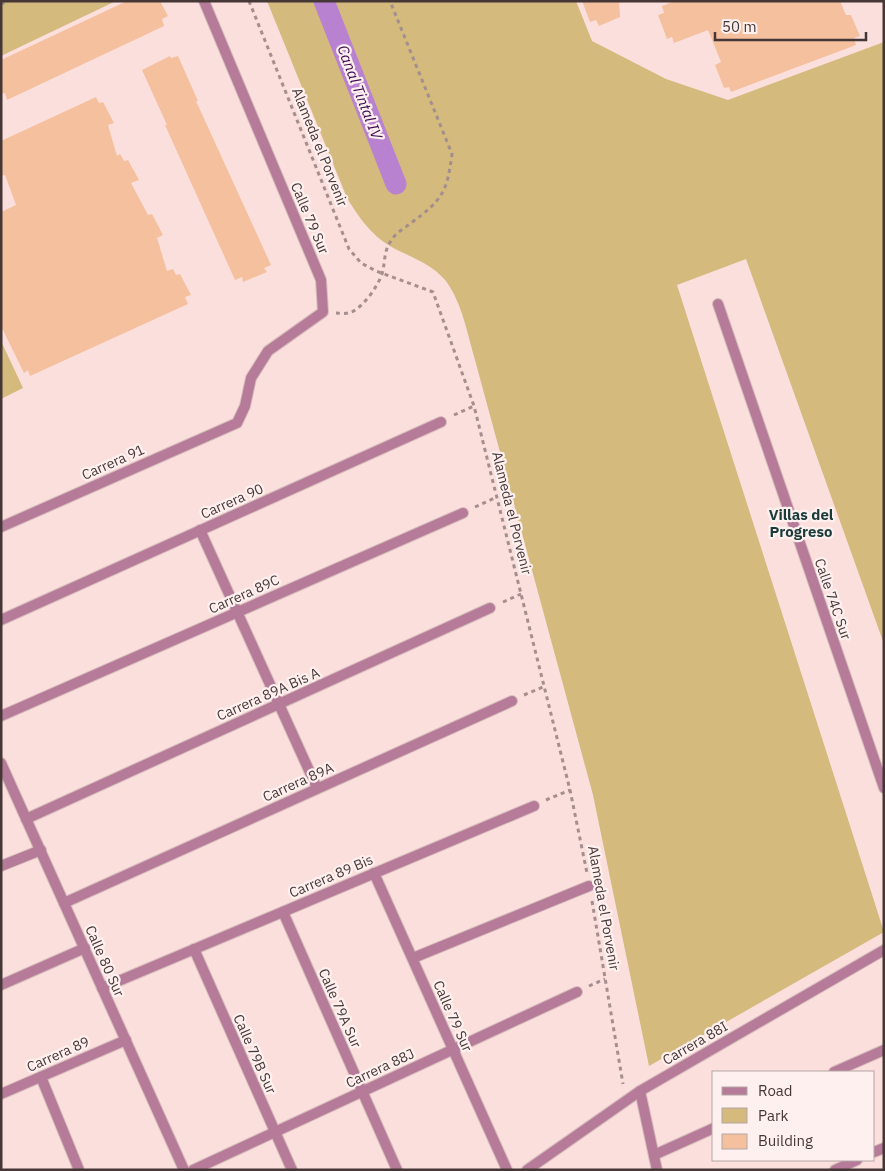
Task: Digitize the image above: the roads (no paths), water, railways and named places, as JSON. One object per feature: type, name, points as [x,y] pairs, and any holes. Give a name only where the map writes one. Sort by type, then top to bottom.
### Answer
[{"type":"street","name":"Calle 79 Sur","points":[[204,1],[320,280],[323,312],[268,351],[251,378],[245,406],[237,423]]},
{"type":"street","name":"Calle 74C Sur","points":[[718,304],[884,788]]},
{"type":"street","name":"Carrera 90","points":[[1,620],[441,422]]},
{"type":"street","name":"Carrera 91","points":[[1,527],[237,423]]},
{"type":"street","name":"Carrera 89C","points":[[1,716],[462,513]]},
{"type":"street","points":[[200,530],[317,788]]},
{"type":"street","name":"Carrera 89A Bis A","points":[[26,819],[490,608]]},
{"type":"street","name":"Carrera 89A","points":[[64,903],[512,700]]},
{"type":"street","name":"Calle 80 Sur","points":[[1,763],[184,1170]]},
{"type":"street","name":"Carrera 89 Bis","points":[[102,988],[534,806]]},
{"type":"street","points":[[1,866],[41,850]]},
{"type":"street","name":"Calle 79 Sur","points":[[374,873],[507,1170]]},
{"type":"street","points":[[412,958],[589,886]]},
{"type":"street","name":"Calle 79A Sur","points":[[283,912],[397,1170]]},
{"type":"street","points":[[1,985],[85,948]]},
{"type":"street","name":"Calle 79B Sur","points":[[194,949],[292,1170]]},
{"type":"street","name":"Carrera 88I","points":[[527,1170],[640,1091],[884,950]]},
{"type":"street","name":"Carrera 88J","points":[[193,1170],[577,992]]},
{"type":"street","name":"Carrera 89","points":[[1,1094],[126,1040]]},
{"type":"street","points":[[836,1071],[884,1050]]},
{"type":"street","points":[[41,1077],[79,1170]]},
{"type":"street","points":[[640,1091],[657,1170]]},
{"type":"street","points":[[654,1156],[712,1129]]},
{"type":"street","points":[[842,1166],[854,1161]]},
{"type":"waterway","name":"Canal Tintal IV","points":[[324,1],[396,184]]},
{"type":"district","name":"Villas del Progreso","points":[[801,522]]}]
